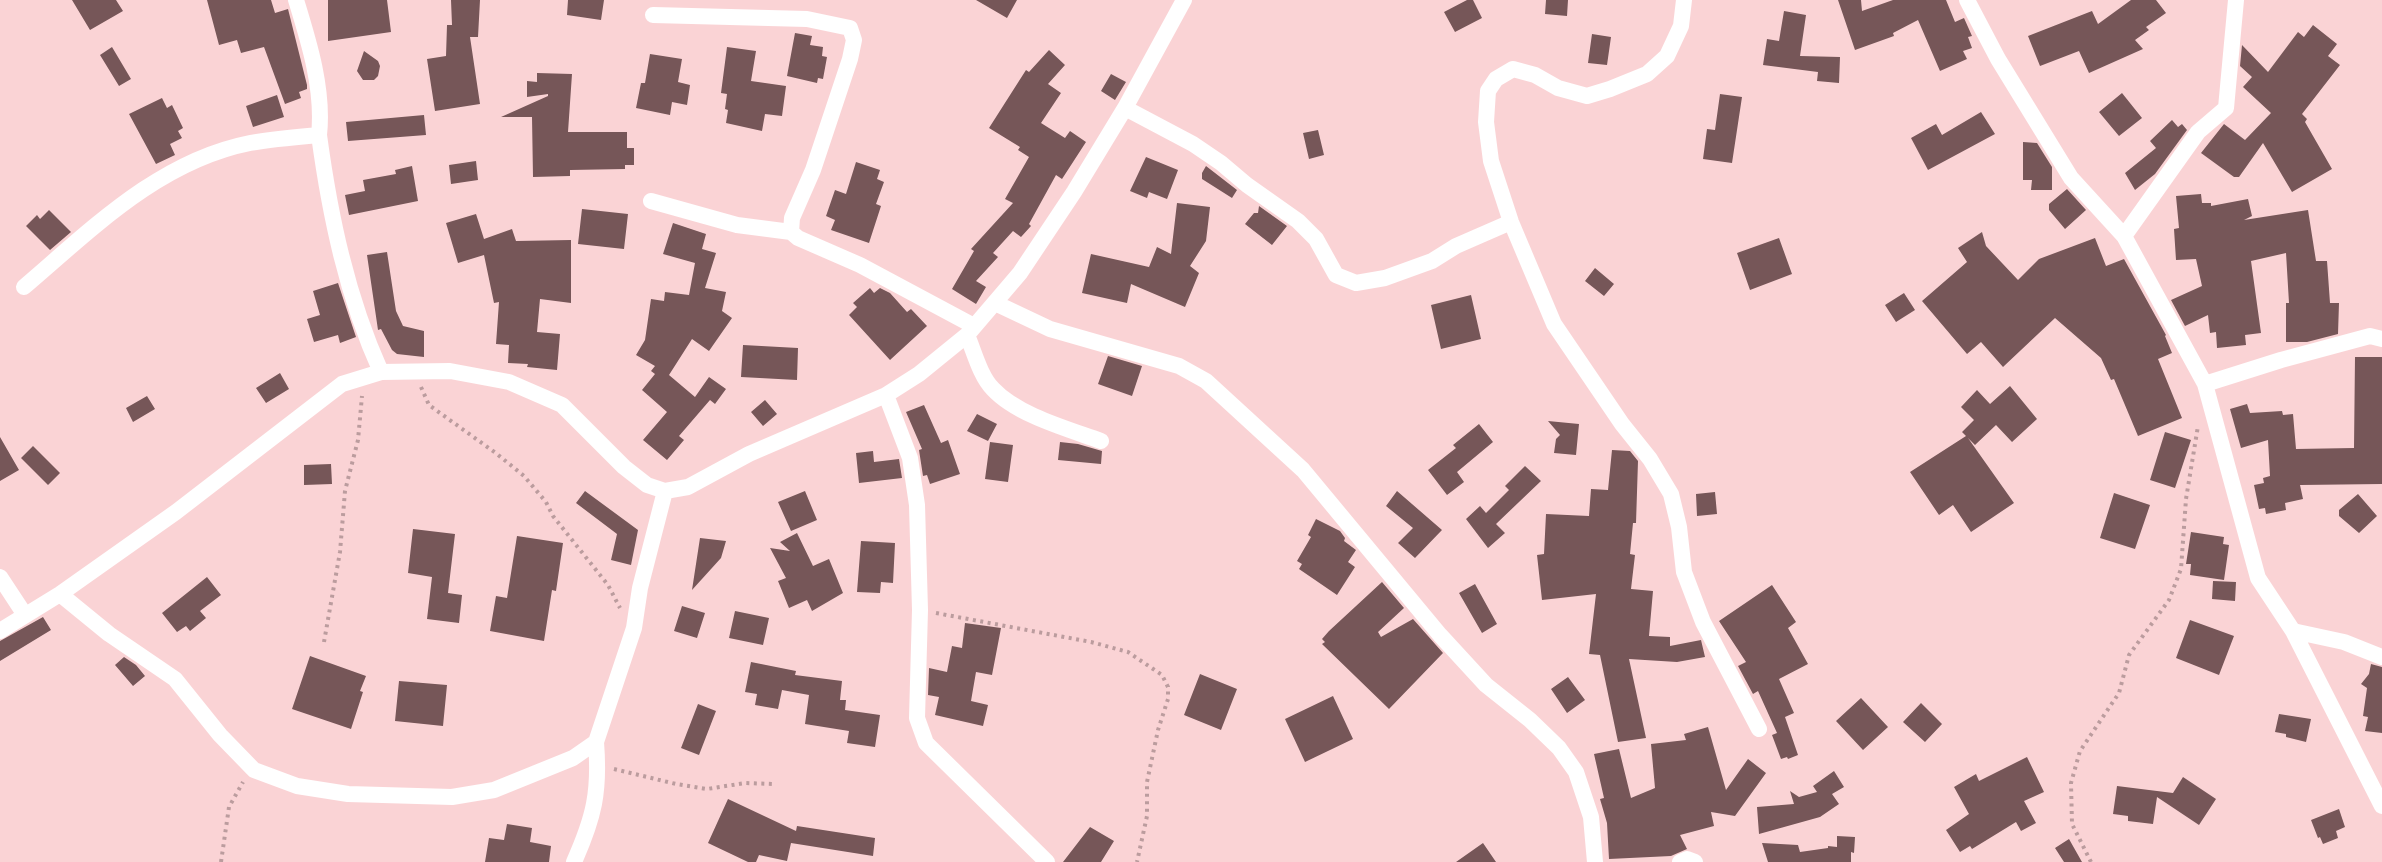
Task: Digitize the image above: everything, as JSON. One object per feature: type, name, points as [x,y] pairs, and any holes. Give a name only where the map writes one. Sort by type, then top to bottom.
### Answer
[{"type":"street","points":[[296,0],[316,79],[319,135],[337,240],[354,304],[381,372]]},
{"type":"street","points":[[0,630],[60,594],[176,512],[321,398],[342,384],[381,372],[450,370],[509,382],[562,405],[624,467],[647,485],[665,490],[688,487],[748,454],[886,394],[919,374],[970,330],[1020,273],[1074,192],[1125,108],[1184,0]]},
{"type":"street","points":[[1684,0],[1681,26],[1667,56],[1647,74],[1587,96],[1558,88],[1535,75],[1513,69],[1496,79],[1488,91],[1485,122],[1491,161],[1511,222],[1554,324],[1622,424],[1650,459],[1671,494],[1679,527],[1684,572],[1704,622],[1759,729]]},
{"type":"street","points":[[1967,0],[1998,59],[2071,178],[2124,236],[2205,384],[2258,578],[2293,631],[2382,806]]},
{"type":"street","points":[[2124,236],[2198,132],[2226,108],[2236,0]]},
{"type":"street","points":[[653,15],[807,19],[850,28],[854,40],[850,59],[813,170],[792,218],[791,232]]},
{"type":"street","points":[[1125,108],[1164,128],[1221,163],[1247,185],[1298,221],[1316,239],[1336,275],[1356,283],[1385,278],[1432,261],[1456,246],[1511,222]]},
{"type":"street","points":[[24,287],[125,201],[153,182],[200,159],[249,143],[319,135]]},
{"type":"street","points":[[651,201],[737,225],[791,232],[798,238],[860,265],[970,330],[992,388],[1012,404],[1101,441]]},
{"type":"street","points":[[995,303],[1050,329],[1179,366],[1206,381],[1303,470],[1455,652],[1486,685],[1530,720],[1559,748],[1576,772],[1591,817],[1595,862]]},
{"type":"street","points":[[2205,384],[2281,360],[2370,336],[2382,339]]},
{"type":"street","points":[[886,394],[910,458],[915,494],[920,610],[917,718],[926,743],[1047,862]]},
{"type":"street","points":[[574,862],[591,824],[598,790],[596,742],[634,628],[640,588],[665,490]]},
{"type":"street","points":[[0,577],[25,615]]},
{"type":"street","points":[[60,594],[109,634],[175,679],[220,735],[254,770],[297,786],[348,794],[452,797],[494,790],[573,758],[596,742]]},
{"type":"street","points":[[2293,631],[2344,642],[2382,657]]},
{"type":"street","points":[[1680,862],[1687,859],[1695,862]]},
{"type":"path","points":[[413,370],[429,405],[524,476],[608,585],[619,607],[634,628]]},
{"type":"path","points":[[324,642],[340,552],[345,491],[358,440],[364,377]]},
{"type":"path","points":[[2091,862],[2072,825],[2071,783],[2080,751],[2119,693],[2129,655],[2169,600],[2181,569],[2186,499],[2200,419]]},
{"type":"path","points":[[920,610],[1128,651],[1162,675],[1168,687],[1168,699],[1158,730],[1147,782],[1147,816],[1137,862]]},
{"type":"path","points":[[598,766],[707,789],[745,783],[773,784]]},
{"type":"path","points":[[221,862],[229,807],[238,788],[254,770]]},
{"type":"building","points":[[72,0],[116,0],[123,11],[90,30]]},
{"type":"building","points":[[207,0],[271,0],[275,13],[288,9],[307,85],[307,89],[299,92],[301,98],[285,104],[264,47],[241,53],[237,40],[219,45]]},
{"type":"building","points":[[328,0],[387,0],[391,32],[328,41]]},
{"type":"building","points":[[451,0],[480,0],[478,37],[470,37],[480,104],[435,111],[427,59],[446,56],[447,25],[452,25]]},
{"type":"building","points":[[568,0],[604,0],[601,20],[567,15]]},
{"type":"building","points":[[976,0],[1017,0],[1007,18]]},
{"type":"building","points":[[1467,0],[1473,0],[1482,18],[1455,32],[1444,12]]},
{"type":"building","points":[[1546,0],[1568,0],[1567,16],[1545,14]]},
{"type":"building","points":[[1838,0],[1861,0],[1862,11],[1893,0],[1946,0],[1955,22],[1964,18],[1972,36],[1968,37],[1972,48],[1963,51],[1967,59],[1940,71],[1918,20],[1893,33],[1894,36],[1855,50]]},
{"type":"building","points":[[2131,0],[2156,0],[2166,13],[2146,27],[2149,30],[2135,40],[2143,49],[2089,73],[2079,51],[2040,66],[2028,36],[2092,11],[2098,24]]},
{"type":"building","points":[[1784,11],[1806,15],[1800,56],[1840,57],[1839,83],[1817,81],[1818,72],[1763,65],[1767,39],[1779,41]]},
{"type":"building","points":[[2313,25],[2337,44],[2328,56],[2340,65],[2302,114],[2307,119],[2305,122],[2332,169],[2292,192],[2263,143],[2239,177],[2234,177],[2201,153],[2224,124],[2245,140],[2271,113],[2243,87],[2252,77],[2240,66],[2242,45],[2268,72],[2298,32],[2304,37]]},
{"type":"building","points":[[795,33],[812,36],[810,45],[823,47],[822,56],[827,57],[823,79],[818,78],[817,83],[787,76]]},
{"type":"building","points":[[1592,34],[1611,37],[1607,65],[1588,63]]},
{"type":"building","points":[[112,47],[131,79],[119,86],[100,55]]},
{"type":"building","points":[[727,47],[756,51],[751,81],[786,86],[782,116],[765,114],[762,131],[726,123],[727,94],[721,93]]},
{"type":"building","points":[[1049,50],[1065,65],[1048,84],[1061,93],[1041,123],[1065,138],[1070,131],[1086,142],[1062,179],[1056,175],[1029,224],[1031,226],[1021,237],[1013,231],[993,253],[998,257],[976,281],[986,287],[976,304],[952,289],[974,251],[971,249],[1013,203],[1005,199],[1029,157],[1018,150],[1020,147],[989,128],[1026,70],[1029,72]]},
{"type":"building","points":[[364,51],[378,61],[380,66],[378,76],[374,80],[363,80],[357,71]]},
{"type":"building","points":[[650,54],[682,59],[678,82],[690,85],[687,105],[672,102],[670,115],[636,108],[641,83],[645,83]]},
{"type":"building","points":[[537,73],[572,74],[568,132],[627,132],[627,148],[634,148],[634,165],[625,165],[625,169],[570,170],[570,176],[533,177],[532,117],[501,117],[548,96],[548,94],[527,97],[527,81],[537,82]]},
{"type":"building","points":[[1111,74],[1126,82],[1115,100],[1101,91]]},
{"type":"building","points":[[2122,93],[2142,118],[2119,136],[2099,112]]},
{"type":"building","points":[[1720,94],[1742,97],[1732,163],[1703,159],[1707,129],[1715,130]]},
{"type":"building","points":[[277,95],[284,117],[253,127],[246,106]]},
{"type":"building","points":[[162,98],[167,108],[172,105],[183,128],[178,131],[182,138],[170,144],[175,155],[156,164],[129,114]]},
{"type":"building","points":[[1981,112],[1995,134],[1928,170],[1911,138],[1936,124],[1942,135]]},
{"type":"building","points":[[424,115],[426,135],[348,141],[346,122]]},
{"type":"building","points":[[2172,120],[2178,127],[2182,124],[2187,130],[2155,174],[2135,190],[2125,173],[2156,148],[2150,141]]},
{"type":"building","points":[[1318,130],[1324,155],[1309,159],[1303,133]]},
{"type":"building","points":[[2023,142],[2037,143],[2052,167],[2052,190],[2031,190],[2032,180],[2023,180]]},
{"type":"building","points":[[1146,157],[1178,170],[1167,199],[1149,192],[1147,198],[1130,191]]},
{"type":"building","points":[[476,161],[478,180],[451,184],[449,165]]},
{"type":"building","points":[[856,162],[880,170],[877,179],[884,182],[876,204],[881,206],[869,243],[831,230],[835,220],[826,216],[835,190],[846,194]]},
{"type":"building","points":[[412,166],[418,201],[349,215],[345,195],[365,191],[363,180],[396,174],[395,170]]},
{"type":"building","points":[[1206,166],[1237,190],[1232,198],[1202,179]]},
{"type":"building","points":[[2067,189],[2086,210],[2065,229],[2049,210],[2049,204]]},
{"type":"building","points":[[2201,194],[2202,203],[2211,203],[2211,206],[2248,199],[2252,216],[2244,220],[2308,210],[2316,261],[2327,261],[2330,303],[2339,303],[2338,334],[2307,342],[2286,342],[2286,303],[2289,303],[2286,253],[2251,261],[2261,333],[2245,335],[2246,345],[2217,348],[2216,332],[2210,333],[2208,315],[2185,326],[2171,300],[2202,286],[2196,259],[2176,260],[2174,229],[2179,228],[2176,196]]},
{"type":"building","points":[[1177,203],[1210,207],[1206,241],[1190,266],[1199,273],[1185,307],[1131,284],[1127,303],[1082,293],[1091,254],[1149,267],[1157,247],[1171,254]]},
{"type":"building","points":[[1259,206],[1287,226],[1272,245],[1245,224],[1254,213],[1258,213]]},
{"type":"building","points":[[582,209],[628,214],[624,249],[578,244]]},
{"type":"building","points":[[49,210],[71,232],[50,250],[26,226],[37,215],[40,219]]},
{"type":"building","points":[[476,214],[484,239],[512,229],[516,241],[571,240],[571,303],[540,299],[537,332],[560,334],[557,370],[527,367],[528,364],[508,363],[509,345],[496,344],[499,302],[494,303],[484,255],[458,263],[446,223]]},
{"type":"building","points":[[673,223],[706,234],[702,249],[716,253],[705,288],[726,292],[722,311],[732,318],[709,351],[692,339],[669,375],[695,397],[709,377],[726,389],[715,404],[710,400],[679,436],[684,440],[667,460],[643,440],[667,412],[642,390],[655,374],[651,371],[655,366],[636,355],[645,340],[651,299],[664,301],[665,292],[689,295],[695,263],[663,254]]},
{"type":"building","points":[[1982,232],[1986,246],[2018,280],[2039,259],[2095,238],[2106,266],[2124,259],[2166,335],[2172,353],[2158,359],[2182,418],[2138,436],[2114,379],[2111,380],[2101,358],[2055,318],[2003,367],[1981,342],[1967,354],[1922,301],[1967,262],[1958,248]]},
{"type":"building","points":[[1779,238],[1792,274],[1750,290],[1737,253]]},
{"type":"building","points":[[387,252],[396,311],[403,326],[424,331],[424,357],[397,354],[392,350],[381,329],[378,330],[367,255]]},
{"type":"building","points":[[1595,268],[1614,284],[1604,296],[1585,281]]},
{"type":"building","points":[[338,283],[356,337],[340,343],[338,335],[314,342],[307,319],[320,315],[313,291]]},
{"type":"building","points":[[870,288],[874,293],[880,288],[890,293],[907,312],[911,309],[927,326],[890,360],[849,315],[857,307],[853,303]]},
{"type":"building","points":[[1904,293],[1915,310],[1896,322],[1885,305]]},
{"type":"building","points":[[1471,295],[1481,339],[1441,349],[1431,305]]},
{"type":"building","points":[[743,345],[798,348],[797,380],[741,377]]},
{"type":"building","points":[[1108,356],[1142,366],[1132,396],[1098,384]]},
{"type":"building","points":[[2355,357],[2382,357],[2382,484],[2300,485],[2303,499],[2285,503],[2286,510],[2266,514],[2265,508],[2259,509],[2254,485],[2264,483],[2263,478],[2270,476],[2268,440],[2241,448],[2230,409],[2247,404],[2250,413],[2282,411],[2283,415],[2293,414],[2296,449],[2354,448]]},
{"type":"building","points":[[280,373],[289,389],[266,403],[256,388]]},
{"type":"building","points":[[2010,386],[2037,419],[2012,442],[1996,425],[1975,445],[1968,438],[2014,503],[1971,532],[1953,505],[1939,515],[1910,472],[1966,436],[1962,432],[1974,420],[1961,407],[1977,390],[1990,404]]},
{"type":"building","points":[[147,396],[155,409],[133,422],[126,408]]},
{"type":"building","points":[[765,400],[777,414],[763,426],[751,412]]},
{"type":"building","points":[[924,405],[941,443],[948,440],[960,474],[930,484],[927,475],[923,476],[919,450],[922,449],[906,412]]},
{"type":"building","points":[[977,414],[997,424],[988,441],[967,431]]},
{"type":"building","points":[[1548,421],[1579,424],[1576,455],[1554,453],[1556,439],[1560,435]]},
{"type":"building","points":[[1479,424],[1493,442],[1457,472],[1464,482],[1447,495],[1428,470],[1456,448],[1453,445]]},
{"type":"building","points":[[2165,432],[2191,440],[2175,488],[2150,480]]},
{"type":"building","points":[[0,437],[19,470],[0,481]]},
{"type":"building","points":[[990,442],[1013,445],[1008,482],[985,479]]},
{"type":"building","points":[[1060,442],[1078,444],[1102,451],[1101,464],[1058,460]]},
{"type":"building","points":[[33,446],[60,473],[48,485],[21,458]]},
{"type":"building","points":[[1612,450],[1630,451],[1638,461],[1636,523],[1633,523],[1630,554],[1635,555],[1631,589],[1653,591],[1649,636],[1670,637],[1670,646],[1701,640],[1705,657],[1677,662],[1629,659],[1646,738],[1618,742],[1600,655],[1589,654],[1596,594],[1542,600],[1537,555],[1544,554],[1546,514],[1589,516],[1591,489],[1608,490]]},
{"type":"building","points":[[873,451],[874,462],[899,459],[902,478],[859,483],[856,453]]},
{"type":"building","points":[[331,464],[332,484],[304,485],[304,465]]},
{"type":"building","points":[[1525,466],[1541,481],[1496,524],[1505,533],[1488,548],[1466,519],[1480,506],[1486,513],[1509,490],[1505,486]]},
{"type":"building","points":[[585,491],[638,530],[631,565],[611,560],[617,534],[576,503]]},
{"type":"building","points":[[805,491],[817,520],[791,531],[778,502]]},
{"type":"building","points":[[1397,491],[1442,530],[1415,558],[1398,543],[1413,528],[1386,506]]},
{"type":"building","points":[[1715,492],[1717,514],[1697,516],[1696,494]]},
{"type":"building","points":[[2114,493],[2150,505],[2135,549],[2100,538]]},
{"type":"building","points":[[2358,494],[2377,516],[2359,533],[2339,516],[2339,510]]},
{"type":"building","points":[[1316,519],[1340,531],[1345,538],[1344,541],[1356,550],[1348,562],[1355,567],[1337,595],[1299,569],[1302,564],[1297,561],[1311,537],[1308,535]]},
{"type":"building","points":[[413,529],[455,534],[448,593],[462,595],[459,623],[427,619],[432,577],[408,573]]},
{"type":"building","points":[[2191,532],[2224,537],[2223,544],[2229,545],[2224,580],[2190,575],[2191,564],[2186,564]]},
{"type":"building","points":[[797,533],[813,566],[829,559],[843,593],[812,611],[807,600],[789,608],[778,581],[786,578],[770,548],[790,551],[780,542]]},
{"type":"building","points":[[517,536],[563,543],[556,591],[552,590],[544,641],[490,631],[496,596],[507,598]]},
{"type":"building","points":[[700,538],[726,541],[721,558],[692,590]]},
{"type":"building","points":[[861,541],[895,543],[893,583],[881,582],[880,593],[857,592]]},
{"type":"building","points":[[207,577],[221,595],[200,611],[206,618],[190,631],[186,626],[177,632],[162,613]]},
{"type":"building","points":[[2213,581],[2236,582],[2235,601],[2212,599]]},
{"type":"building","points":[[1382,582],[1404,608],[1378,632],[1381,637],[1413,619],[1443,653],[1389,709],[1322,644],[1325,642],[1322,639],[1329,631]]},
{"type":"building","points":[[1475,584],[1497,624],[1482,633],[1459,593]]},
{"type":"building","points":[[1772,585],[1796,622],[1788,628],[1808,664],[1779,679],[1794,713],[1785,717],[1798,755],[1788,759],[1787,757],[1781,759],[1772,735],[1777,733],[1758,691],[1753,694],[1738,666],[1746,662],[1719,621]]},
{"type":"building","points":[[682,606],[705,613],[697,638],[674,631]]},
{"type":"building","points":[[735,611],[769,618],[763,645],[729,638]]},
{"type":"building","points":[[43,617],[51,630],[0,661],[0,641]]},
{"type":"building","points":[[2190,620],[2234,636],[2219,675],[2176,658]]},
{"type":"building","points":[[965,623],[1001,628],[992,675],[976,672],[971,701],[988,705],[983,726],[935,715],[939,697],[928,695],[929,668],[947,672],[952,646],[962,648]]},
{"type":"building","points":[[310,656],[366,676],[351,729],[292,709]]},
{"type":"building","points":[[124,657],[136,665],[145,676],[133,686],[115,665]]},
{"type":"building","points":[[751,662],[796,671],[795,675],[842,681],[840,700],[846,700],[845,710],[880,715],[875,747],[847,743],[849,731],[805,724],[809,695],[782,690],[778,709],[755,705],[757,694],[745,692]]},
{"type":"building","points":[[2371,664],[2382,667],[2382,733],[2365,731],[2368,717],[2363,716],[2367,688],[2361,684],[2369,674]]},
{"type":"building","points":[[1200,674],[1237,689],[1221,730],[1184,715]]},
{"type":"building","points":[[1568,677],[1585,700],[1567,713],[1551,689]]},
{"type":"building","points":[[399,681],[447,685],[443,726],[395,721]]},
{"type":"building","points":[[1333,696],[1353,739],[1305,762],[1285,719]]},
{"type":"building","points":[[1861,698],[1888,727],[1863,750],[1836,721]]},
{"type":"building","points":[[1921,703],[1942,724],[1925,742],[1903,722]]},
{"type":"building","points":[[698,704],[716,711],[699,755],[681,748]]},
{"type":"building","points":[[2279,714],[2311,719],[2306,742],[2275,732]]},
{"type":"building","points":[[1708,727],[1726,790],[1748,759],[1766,773],[1735,816],[1711,812],[1714,826],[1680,835],[1687,849],[1671,856],[1609,859],[1607,823],[1600,799],[1604,798],[1594,754],[1619,749],[1631,798],[1655,788],[1651,744],[1686,740],[1684,734]]},
{"type":"building","points":[[2027,757],[2044,792],[2024,801],[2036,823],[2021,831],[2016,822],[1972,849],[1970,846],[1960,852],[1946,830],[1969,814],[1954,787],[1976,774],[1979,781]]},
{"type":"building","points":[[1834,771],[1844,787],[1832,794],[1839,804],[1820,817],[1759,834],[1757,807],[1794,804],[1790,791],[1799,797],[1817,792],[1813,786]]},
{"type":"building","points":[[2183,777],[2216,799],[2199,825],[2157,797],[2153,824],[2128,821],[2128,816],[2113,814],[2117,786],[2173,793]]},
{"type":"building","points":[[728,799],[796,831],[797,826],[875,838],[873,856],[791,843],[787,861],[759,855],[756,862],[748,862],[708,843]]},
{"type":"building","points":[[2339,809],[2345,827],[2336,831],[2338,838],[2323,844],[2311,820]]},
{"type":"building","points":[[507,824],[532,828],[530,842],[551,846],[549,862],[485,862],[489,838],[504,840]]},
{"type":"building","points":[[1090,827],[1114,841],[1101,862],[1063,862]]},
{"type":"building","points":[[1837,836],[1855,837],[1851,862],[1768,862],[1762,843],[1798,845],[1800,852],[1828,848],[1828,846],[1837,847]]},
{"type":"building","points":[[2069,839],[2082,862],[2064,862],[2055,848]]},
{"type":"building","points":[[1483,843],[1496,862],[1456,862]]}]
